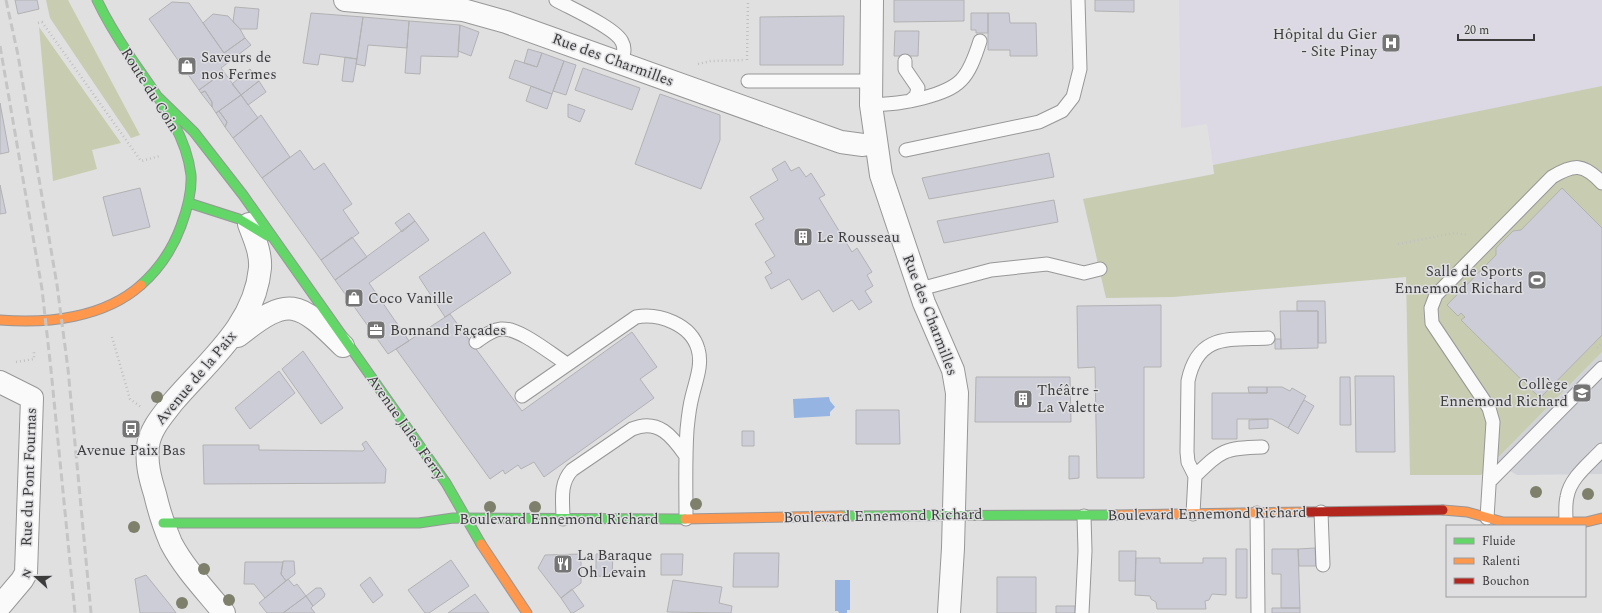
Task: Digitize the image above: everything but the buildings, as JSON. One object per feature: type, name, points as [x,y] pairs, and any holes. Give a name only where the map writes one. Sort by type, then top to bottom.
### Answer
[{"type":"street","name":"Route du Coin","points":[[0,320],[16,322],[36,321],[83,313],[118,302],[140,288],[160,264],[179,234],[189,203],[191,179],[184,149],[174,126],[157,96],[117,38],[97,0]]},
{"type":"street","name":"Rue des Charmilles","points":[[345,0],[463,10],[506,22],[841,142],[859,144],[876,143]]},
{"type":"street","name":"Rue des Charmilles","points":[[872,0],[871,105],[881,175],[920,289],[953,370],[957,393],[954,515],[949,613]]},
{"type":"street","name":"Avenue Jules Ferry","points":[[157,96],[194,132],[225,170],[422,447],[467,519],[489,559],[527,613]]},
{"type":"street","name":"Avenue Jules Ferry","points":[[189,203],[239,219],[264,233],[277,245]]},
{"type":"street","name":"Avenue de la Paix","points":[[224,613],[183,561],[172,544],[163,523],[149,473],[147,454],[151,436],[159,419],[226,346],[242,322],[255,294],[260,267],[258,247],[249,224]]},
{"type":"street","points":[[226,346],[262,317],[278,309],[289,307],[303,312],[323,327],[370,374]]},
{"type":"street","name":"Rue du Pont Fournas","points":[[0,382],[32,398],[26,573],[0,606]]},
{"type":"street","name":"Boulevard Ennemond Richard","points":[[163,523],[419,523],[441,519],[686,519],[954,515],[1084,516],[1437,510],[1467,512],[1502,522],[1586,522],[1602,518]]},
{"type":"lane","points":[[556,0],[615,33],[623,42],[624,49],[621,63]]},
{"type":"lane","points":[[906,150],[1039,122],[1062,111],[1073,97],[1080,69],[1078,0]]},
{"type":"lane","points":[[871,105],[900,104],[946,92],[963,78],[974,60],[980,41]]},
{"type":"lane","points":[[905,61],[905,69],[918,88],[916,96],[910,101]]},
{"type":"lane","points":[[748,81],[871,81]]},
{"type":"lane","points":[[1487,518],[1491,480],[1493,422],[1489,408],[1432,323],[1430,308],[1436,294],[1552,177],[1567,168],[1582,167],[1594,174],[1602,182]]},
{"type":"lane","points":[[920,289],[990,270],[1047,264],[1084,273],[1100,268]]},
{"type":"lane","points":[[522,396],[636,317],[648,315],[664,318],[679,326],[691,337],[698,349],[699,364],[697,380],[691,398],[686,456],[686,519]]},
{"type":"lane","points":[[476,342],[493,331],[501,329],[519,332],[567,364]]},
{"type":"lane","points":[[1193,514],[1195,476],[1188,462],[1187,444],[1188,381],[1190,370],[1205,347],[1217,341],[1268,338]]},
{"type":"lane","points":[[1491,480],[1602,368]]},
{"type":"lane","points":[[563,519],[562,487],[567,475],[632,429],[640,425],[656,426],[666,431],[676,441],[686,456]]},
{"type":"lane","points":[[1195,476],[1216,456],[1224,452],[1234,448],[1262,447]]},
{"type":"lane","points":[[1566,522],[1567,498],[1574,479],[1602,450]]},
{"type":"lane","points":[[1321,512],[1323,565]]},
{"type":"lane","points":[[1257,513],[1258,613]]},
{"type":"lane","points":[[1082,613],[1085,551],[1084,516]]},
{"type":"path","points":[[747,60],[748,0]]},
{"type":"path","points":[[38,23],[42,22],[141,161],[160,156]]},
{"type":"path","points":[[1398,244],[1454,233],[1468,235]]},
{"type":"path","points":[[112,337],[130,399]]},
{"type":"path","points":[[14,362],[34,359],[34,352]]},
{"type":"shaded area","name":"Hôpital du Gier - Site Pinay","points":[[1179,0],[1602,0],[1602,86],[1213,165],[1207,124],[1181,128]]},
{"type":"shaded area","name":"Collège Ennemond Richard","points":[[1602,352],[1602,474],[1517,475],[1494,462]]},
{"type":"green space","points":[[46,0],[68,0],[140,135],[131,138],[50,18]]},
{"type":"green space","points":[[39,27],[121,143],[92,150],[97,169],[53,181]]},
{"type":"green space","points":[[1602,86],[1602,352],[1481,475],[1410,475],[1406,277],[1173,297],[1106,298],[1083,199],[1214,174],[1213,165]]},
{"type":"water","points":[[829,397],[830,401],[835,407],[830,412],[830,416],[794,418],[793,399]]},
{"type":"water","points":[[835,580],[850,580],[850,610],[847,610],[847,613],[839,613],[838,611],[835,611]]},
{"type":"railway","points":[[6,0],[18,55],[57,285],[68,369],[91,613]]},
{"type":"railway","points":[[0,46],[42,289],[75,613]]},
{"type":"traffic: fast","points":[[97,0],[116,35],[158,97],[176,127],[183,142],[191,175],[189,201],[178,234],[170,250],[148,279],[141,285]]},
{"type":"traffic: fast","points":[[157,96],[194,132],[243,195],[446,483],[481,544]]},
{"type":"traffic: fast","points":[[189,203],[239,219],[267,236]]},
{"type":"traffic: fast","points":[[841,516],[1116,515]]},
{"type":"traffic: fast","points":[[163,523],[419,523],[453,518],[685,519]]},
{"type":"traffic: slow","points":[[0,320],[37,321],[93,312],[110,305],[141,285]]},
{"type":"traffic: slow","points":[[1443,510],[1467,512],[1503,522],[1586,522],[1602,518]]},
{"type":"traffic: slow","points":[[1116,515],[1307,512]]},
{"type":"traffic: slow","points":[[685,519],[841,516]]},
{"type":"traffic: slow","points":[[481,544],[527,613]]},
{"type":"traffic: jam","points":[[1307,512],[1443,510]]},
{"type":"place","name":"Hôpital du Gier - Site Pinay","points":[[1391,43]]},
{"type":"place","name":"Saveurs de nos Fermes","points":[[187,66]]},
{"type":"place","name":"Le Rousseau","points":[[803,237]]},
{"type":"place","name":"Salle de Sports Ennemond Richard","points":[[1537,280]]},
{"type":"place","name":"Coco Vanille","points":[[354,298]]},
{"type":"place","name":"Bonnand Façades","points":[[376,330]]},
{"type":"place","name":"Collège Ennemond Richard","points":[[1582,393]]},
{"type":"place","name":"Théâtre - La Valette","points":[[1023,399]]},
{"type":"place","name":"Avenue Paix Bas","points":[[131,429]]},
{"type":"place","name":"La Baraque Oh Levain","points":[[563,564]]}]
